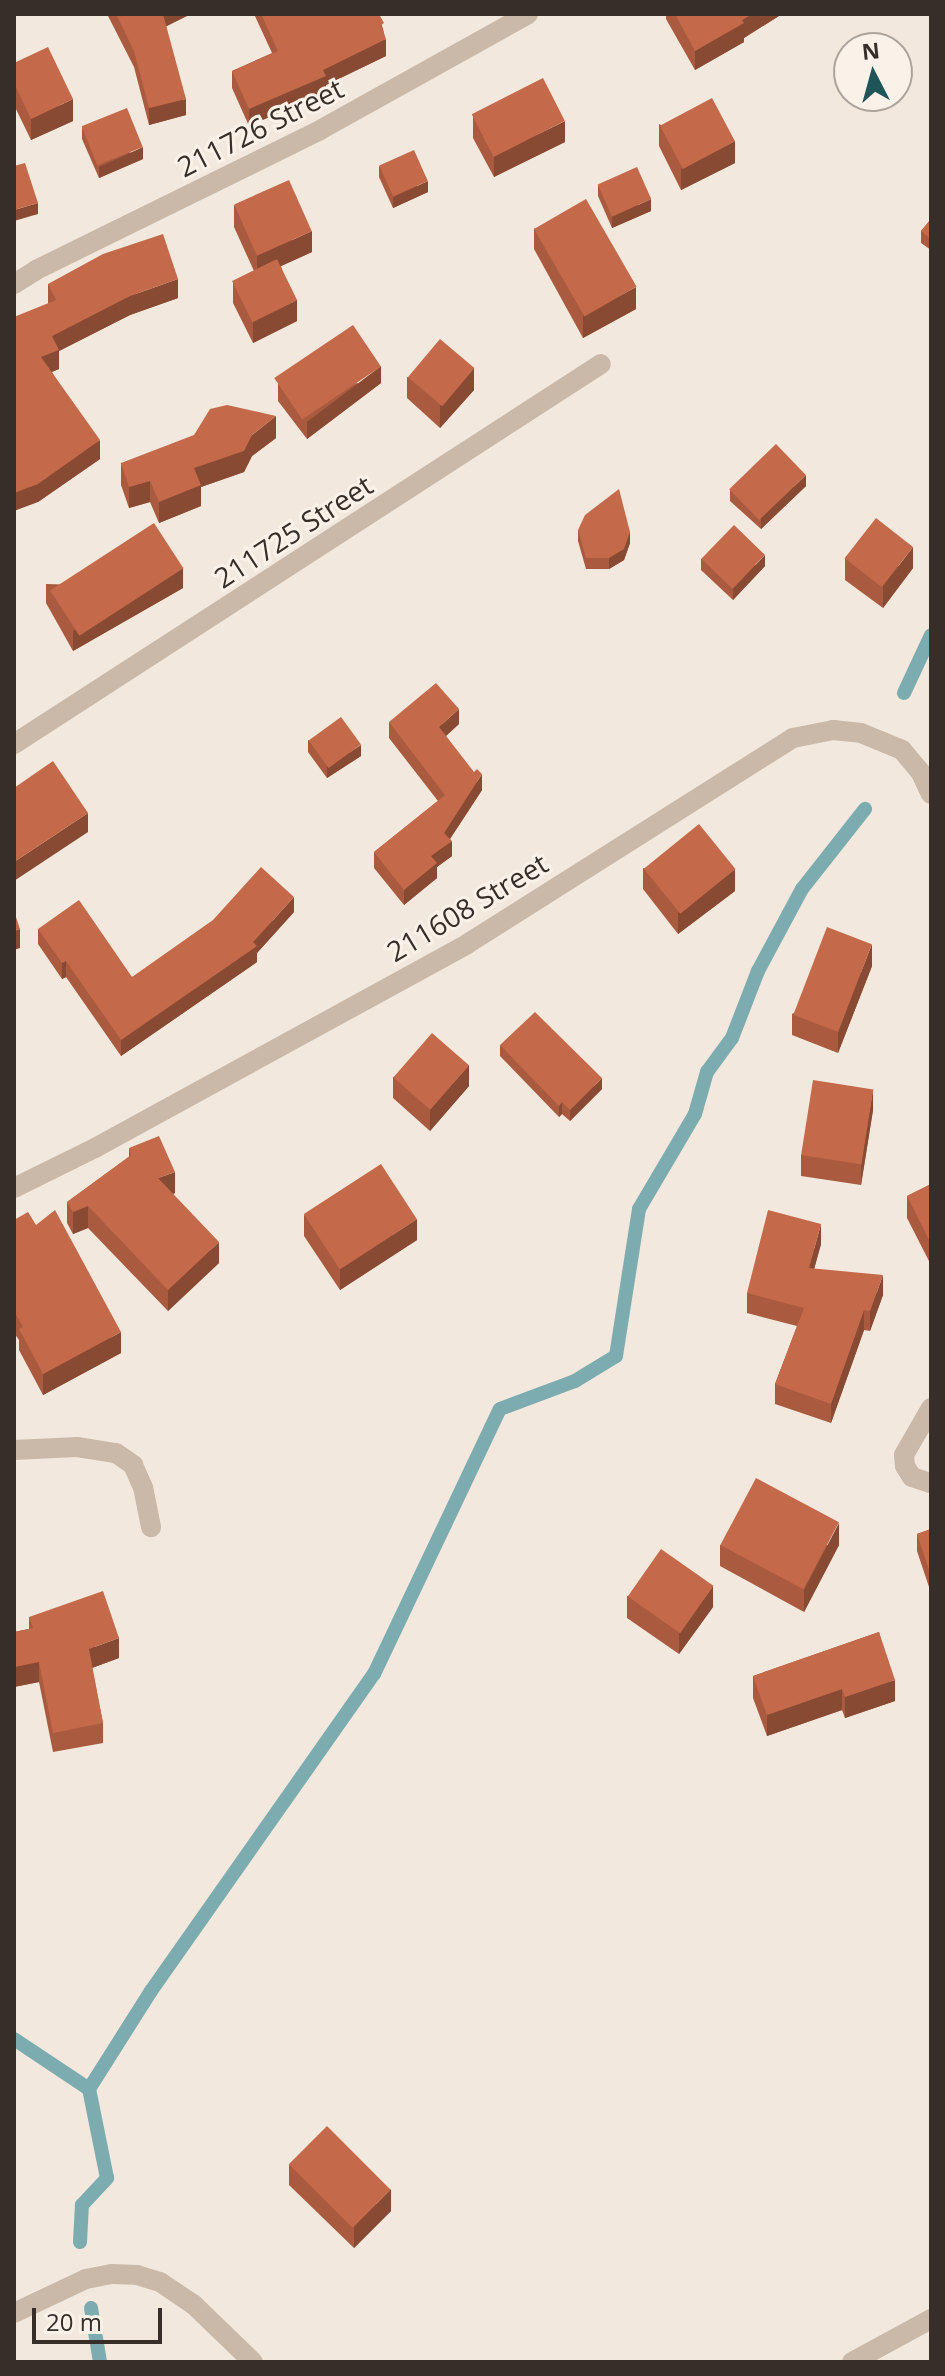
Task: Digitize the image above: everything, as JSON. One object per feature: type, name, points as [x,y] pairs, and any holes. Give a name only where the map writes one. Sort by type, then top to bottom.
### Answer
[{"type":"street","name":"211726 Street","points":[[14,284],[320,130],[528,14]]},
{"type":"street","name":"211725 Street","points":[[14,744],[601,364]]},
{"type":"street","name":"211608 Street","points":[[14,1188],[95,1148],[467,944],[793,738],[833,730],[861,733],[902,750],[921,773],[931,794]]},
{"type":"street","points":[[931,1408],[904,1455],[905,1466],[912,1477],[931,1483]]},
{"type":"street","points":[[14,1450],[77,1447],[116,1453],[133,1465],[143,1487],[151,1527]]},
{"type":"street","points":[[14,2313],[86,2279],[112,2274],[137,2275],[160,2282],[193,2304],[253,2362]]},
{"type":"street","points":[[852,2362],[931,2319]]},
{"type":"building","points":[[116,14],[163,14],[186,99],[149,108],[134,51]]},
{"type":"building","points":[[261,14],[379,14],[386,39],[323,70],[326,76],[249,109],[232,71],[278,51]]},
{"type":"building","points":[[675,14],[752,14],[742,20],[744,23],[695,51]]},
{"type":"building","points":[[48,47],[73,99],[31,119],[14,83],[14,63]]},
{"type":"building","points":[[543,78],[565,121],[494,157],[472,114]]},
{"type":"building","points":[[712,98],[735,141],[683,169],[660,126]]},
{"type":"building","points":[[127,108],[143,147],[97,165],[82,126]]},
{"type":"building","points":[[414,150],[428,181],[393,197],[379,165]]},
{"type":"building","points":[[25,163],[38,203],[14,210],[14,166]]},
{"type":"building","points":[[637,167],[651,199],[612,216],[598,184]]},
{"type":"building","points":[[289,180],[312,231],[257,256],[234,204]]},
{"type":"building","points":[[586,199],[636,286],[585,316],[534,229]]},
{"type":"building","points":[[931,219],[931,239],[921,231]]},
{"type":"building","points":[[163,234],[178,279],[130,296],[52,336],[59,350],[41,357],[100,440],[38,484],[14,493],[14,317],[56,300],[48,284],[103,254]]},
{"type":"building","points":[[277,259],[297,300],[252,322],[232,281]]},
{"type":"building","points":[[353,325],[381,366],[302,420],[274,378]]},
{"type":"building","points":[[440,339],[474,368],[442,406],[408,377]]},
{"type":"building","points":[[227,405],[276,416],[252,435],[244,451],[194,468],[201,485],[159,502],[150,481],[129,487],[121,463],[194,435],[210,409]]},
{"type":"building","points":[[776,444],[806,475],[759,520],[729,489]]},
{"type":"building","points":[[619,489],[630,532],[624,549],[609,558],[586,558],[578,530],[585,515]]},
{"type":"building","points":[[876,518],[913,547],[882,587],[845,558]]},
{"type":"building","points":[[154,523],[183,568],[79,636],[50,591]]},
{"type":"building","points":[[734,525],[765,555],[732,589],[701,559]]},
{"type":"building","points":[[436,683],[459,709],[439,727],[474,772],[477,769],[482,774],[444,833],[452,841],[431,856],[437,863],[404,890],[374,852],[445,795],[389,722]]},
{"type":"building","points":[[341,717],[361,745],[329,768],[309,741]]},
{"type":"building","points":[[53,761],[88,813],[14,862],[14,788]]},
{"type":"building","points":[[699,824],[736,869],[680,914],[644,869]]},
{"type":"building","points":[[261,867],[294,897],[253,942],[257,946],[121,1040],[66,961],[62,963],[38,929],[79,900],[132,977],[213,920]]},
{"type":"building","points":[[14,911],[20,929],[14,931]]},
{"type":"building","points":[[827,927],[872,944],[838,1032],[793,1015]]},
{"type":"building","points":[[535,1012],[602,1078],[570,1110],[562,1102],[559,1106],[500,1045]]},
{"type":"building","points":[[432,1033],[469,1065],[430,1110],[393,1078]]},
{"type":"building","points":[[813,1080],[873,1090],[861,1165],[801,1155]]},
{"type":"building","points":[[159,1136],[175,1172],[158,1178],[219,1242],[168,1290],[88,1206],[73,1212],[67,1202],[131,1155],[129,1148]]},
{"type":"building","points":[[381,1164],[417,1219],[340,1269],[304,1214]]},
{"type":"building","points":[[931,1184],[931,1244],[907,1196]]},
{"type":"building","points":[[55,1210],[121,1332],[43,1374],[19,1329],[23,1327],[14,1311],[14,1220],[28,1212],[36,1225]]},
{"type":"building","points":[[768,1210],[821,1224],[809,1268],[883,1275],[870,1311],[864,1310],[831,1404],[775,1384],[804,1308],[747,1293]]},
{"type":"building","points":[[756,1478],[839,1522],[803,1589],[720,1545]]},
{"type":"building","points":[[931,1529],[931,1576],[917,1534]]},
{"type":"building","points":[[661,1549],[713,1586],[680,1633],[628,1597]]},
{"type":"building","points":[[103,1591],[119,1638],[89,1649],[103,1723],[53,1733],[39,1662],[14,1667],[14,1632],[33,1628],[29,1617]]},
{"type":"building","points":[[879,1632],[895,1680],[845,1697],[842,1689],[767,1715],[753,1676]]},
{"type":"building","points":[[327,2126],[391,2190],[352,2228],[289,2164]]},
{"type":"waterway","points":[[904,693],[931,635]]},
{"type":"waterway","points":[[80,2242],[82,2205],[107,2178],[89,2089],[151,1991],[374,1674],[500,1409],[575,1381],[616,1356],[639,1209],[695,1114],[707,1072],[732,1038],[758,971],[802,889],[865,809]]},
{"type":"waterway","points":[[14,2039],[89,2089]]},
{"type":"waterway","points":[[91,2308],[100,2362]]}]
